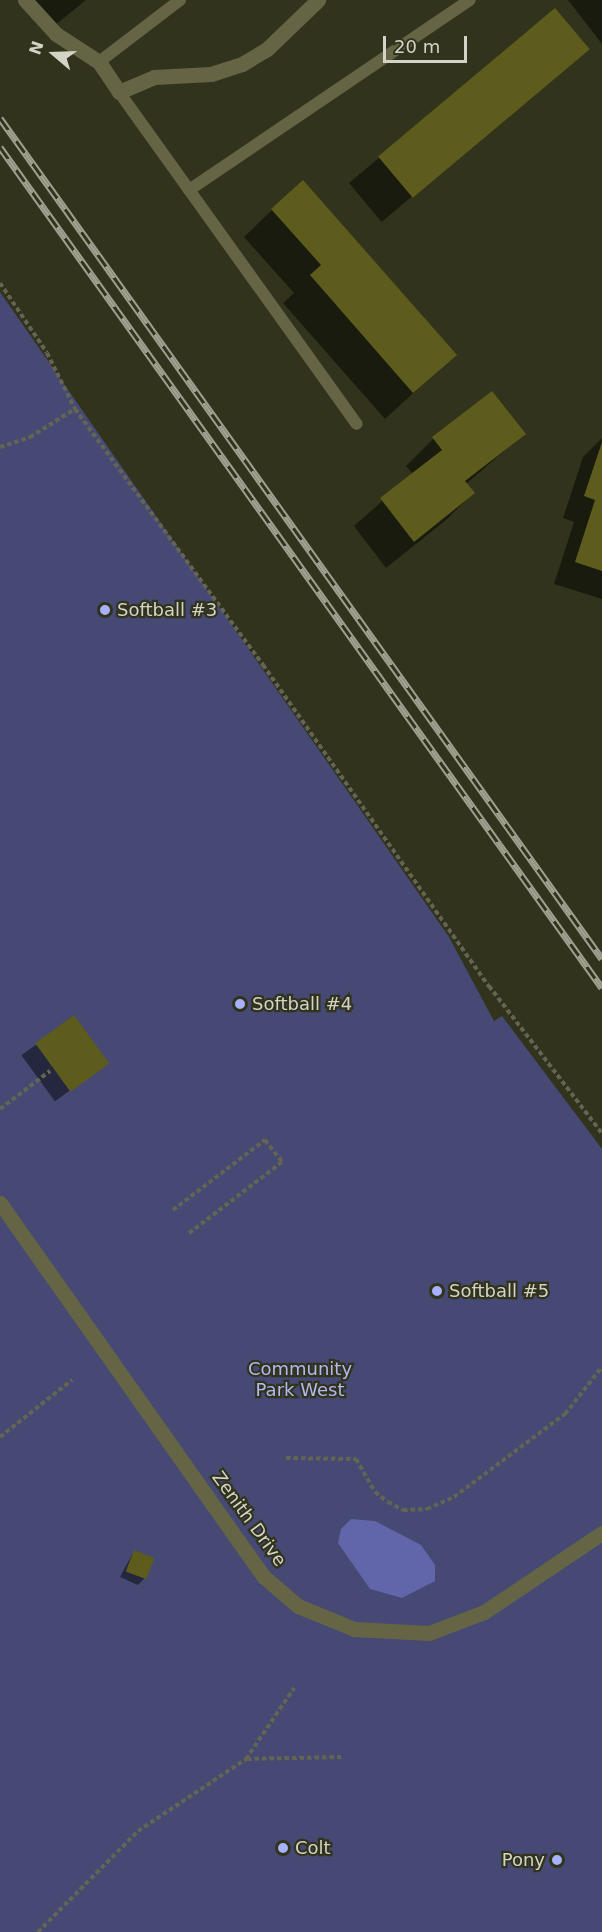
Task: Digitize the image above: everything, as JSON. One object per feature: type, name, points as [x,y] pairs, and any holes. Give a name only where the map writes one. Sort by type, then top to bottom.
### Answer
[{"type":"street","points":[[25,0],[56,34],[99,62],[119,92],[154,78],[211,74],[242,64],[267,48],[318,0]]},
{"type":"street","name":"Zenith Drive","points":[[0,1203],[263,1576],[298,1606],[354,1629],[429,1633],[484,1612],[602,1533]]},
{"type":"lane","points":[[99,62],[180,0]]},
{"type":"lane","points":[[189,190],[470,0]]},
{"type":"lane","points":[[119,92],[357,424]]},
{"type":"path","points":[[0,283],[47,353],[75,409],[263,664],[489,986],[602,1133]]},
{"type":"path","points":[[0,447],[30,437],[75,409]]},
{"type":"path","points":[[0,1109],[50,1071]]},
{"type":"path","points":[[173,1210],[265,1140],[282,1162],[189,1233]]},
{"type":"path","points":[[286,1458],[356,1459],[375,1492],[388,1502],[403,1510],[427,1509],[454,1497],[565,1414],[602,1367]]},
{"type":"path","points":[[0,1437],[72,1380]]},
{"type":"path","points":[[38,1932],[138,1832],[246,1759],[294,1688]]},
{"type":"path","points":[[246,1759],[344,1757]]},
{"type":"green space","name":"Community Park West","points":[[0,292],[449,937],[494,1021],[502,1016],[602,1149],[602,1932],[0,1932]]},
{"type":"shaded area","points":[[351,1519],[375,1521],[421,1545],[435,1565],[435,1581],[402,1598],[370,1589],[338,1543],[341,1529]]},
{"type":"building","points":[[555,8],[590,49],[413,198],[378,156]]},
{"type":"building","points":[[303,180],[457,355],[413,393],[310,275],[321,265],[271,209]]},
{"type":"building","points":[[492,391],[526,434],[465,481],[475,493],[414,542],[380,498],[442,450],[432,437]]},
{"type":"building","points":[[602,442],[602,571],[575,562],[595,500],[584,496]]},
{"type":"building","points":[[74,1015],[109,1064],[70,1092],[35,1043]]},
{"type":"building","points":[[134,1550],[155,1558],[146,1579],[126,1571]]},
{"type":"railway","points":[[0,118],[602,959]]},
{"type":"railway","points":[[0,147],[602,988]]},
{"type":"place","name":"Softball #3","points":[[105,610]]},
{"type":"place","name":"Softball #4","points":[[240,1004]]},
{"type":"place","name":"Softball #5","points":[[437,1291]]},
{"type":"place","name":"Colt","points":[[283,1848]]},
{"type":"place","name":"Pony","points":[[557,1860]]}]
